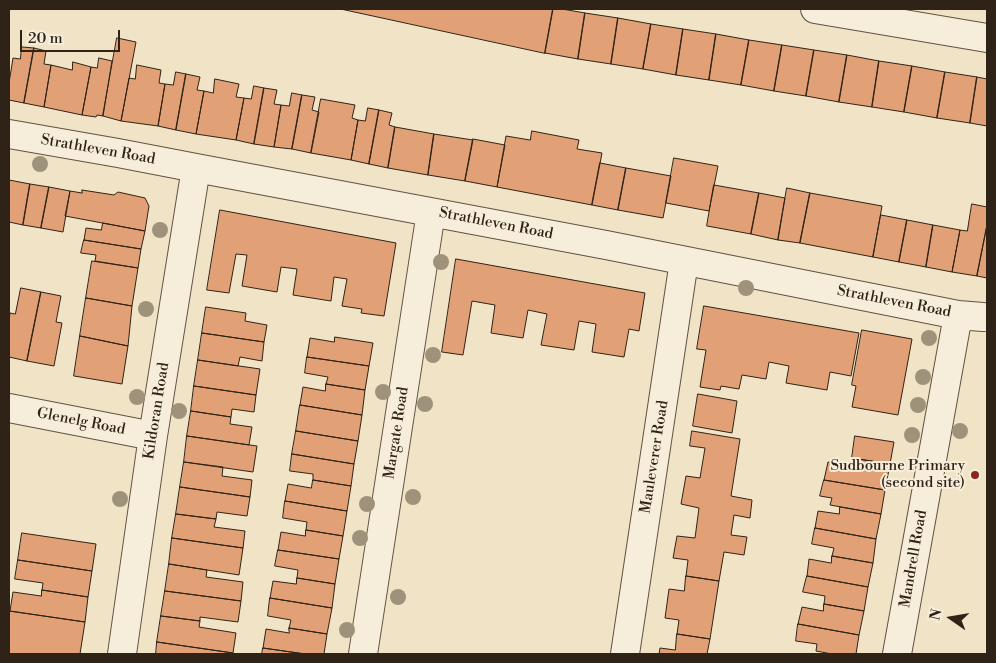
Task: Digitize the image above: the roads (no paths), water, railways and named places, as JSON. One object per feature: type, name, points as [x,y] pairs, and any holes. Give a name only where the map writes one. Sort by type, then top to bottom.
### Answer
[{"type":"street","points":[[815,9],[878,14],[987,38]]},
{"type":"street","name":"Strathleven Road","points":[[9,134],[118,152],[970,316]]},
{"type":"street","name":"Kildoran Road","points":[[122,654],[153,436],[196,168]]},
{"type":"street","name":"Margate Road","points":[[363,654],[431,212]]},
{"type":"street","name":"Mauleverer Road","points":[[625,654],[684,261]]},
{"type":"street","name":"Mandrell Road","points":[[897,654],[970,316]]},
{"type":"street","name":"Glenelg Road","points":[[9,408],[153,436]]},
{"type":"place","name":"Sudbourne Primary (second site)","points":[[975,475]]}]
